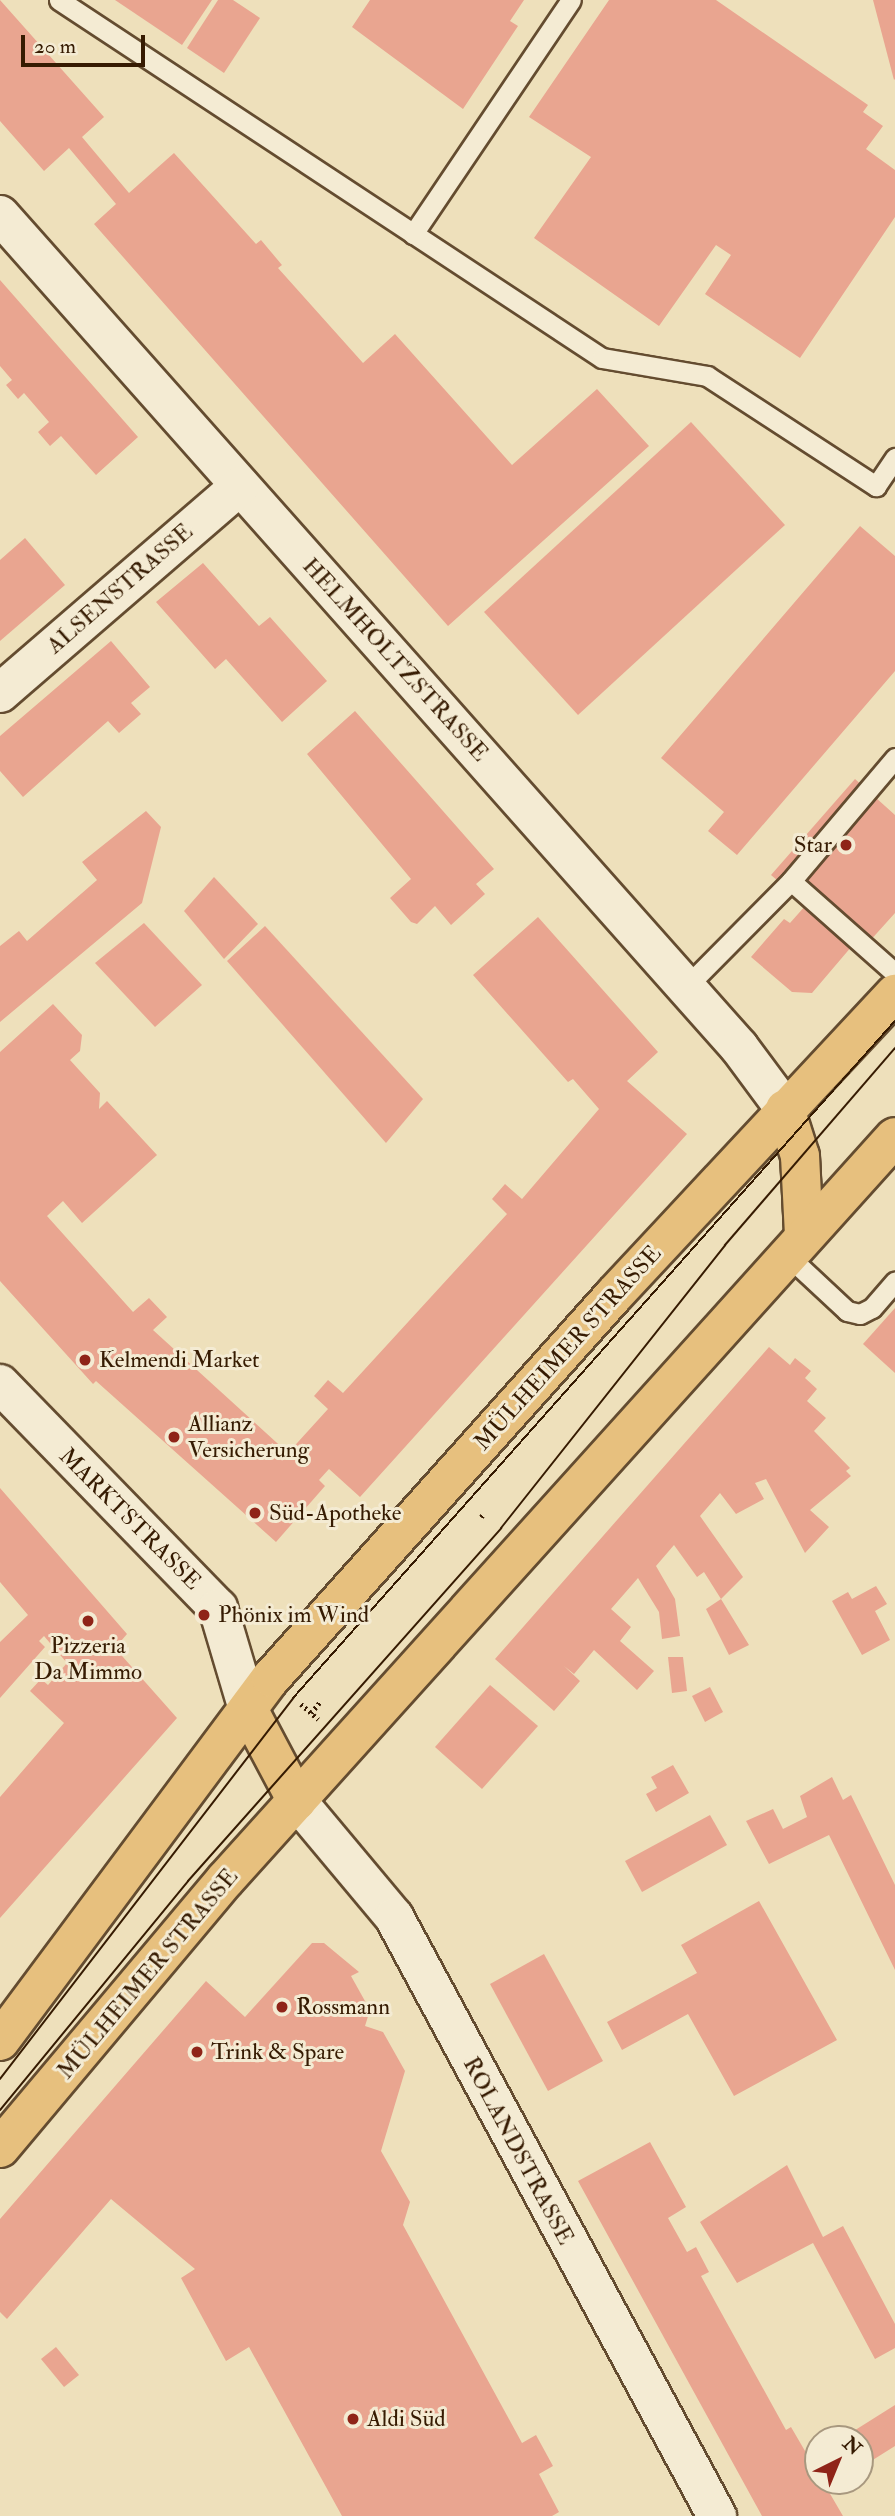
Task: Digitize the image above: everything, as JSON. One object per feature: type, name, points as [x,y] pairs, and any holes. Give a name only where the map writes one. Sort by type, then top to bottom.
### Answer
[{"type":"main road","name":"MÜLHEIMER STRASSE","points":[[0,2041],[271,1678],[785,1109],[895,994]]},
{"type":"main road","points":[[785,1109],[800,1156],[796,1245]]},
{"type":"main road","name":"MÜLHEIMER STRASSE","points":[[0,2148],[347,1743],[895,1137]]},
{"type":"main road","points":[[248,1709],[296,1801]]},
{"type":"street","name":"HELMHOLTZSTRASSE","points":[[0,215],[686,987],[785,1109]]},
{"type":"street","name":"ALSENSTRASSE","points":[[0,692],[240,486]]},
{"type":"street","name":"MARKTSTRASSE","points":[[0,1384],[218,1608],[248,1709]]},
{"type":"street","name":"ROLANDSTRASSE","points":[[296,1801],[394,1917],[717,2516]]},
{"type":"lane","points":[[59,0],[602,358],[708,376],[876,486],[895,458]]},
{"type":"lane","points":[[413,234],[570,0]]},
{"type":"lane","points":[[686,987],[791,881],[895,758]]},
{"type":"lane","points":[[791,881],[895,973]]},
{"type":"lane","points":[[796,1245],[847,1311],[860,1314],[872,1308],[895,1282]]},
{"type":"path","points":[[271,1678],[347,1743]]},
{"type":"path","points":[[311,1713],[320,1702]]},
{"type":"building","points":[[0,0],[104,117],[82,137],[129,193],[174,153],[256,244],[261,240],[282,265],[278,268],[363,363],[395,334],[512,465],[597,389],[649,446],[448,626],[94,224],[116,204],[69,148],[44,171],[0,121]]},
{"type":"building","points":[[115,0],[212,0],[182,45]]},
{"type":"building","points":[[218,0],[233,0],[260,18],[224,73],[187,48]]},
{"type":"building","points":[[370,0],[524,0],[510,21],[518,26],[463,109],[352,27]]},
{"type":"building","points":[[609,0],[716,0],[868,105],[863,112],[883,126],[866,149],[895,170],[895,217],[800,358],[705,294],[731,255],[716,245],[659,326],[534,238],[591,157],[529,117]]},
{"type":"building","points":[[873,0],[895,0],[894,80]]},
{"type":"building","points":[[0,280],[138,437],[96,475],[61,436],[50,446],[38,432],[49,422],[24,393],[18,399],[6,385],[12,380],[0,366]]},
{"type":"building","points":[[691,422],[785,525],[578,715],[484,612]]},
{"type":"building","points":[[860,526],[895,556],[895,671],[737,855],[708,831],[724,812],[661,758]]},
{"type":"building","points":[[25,538],[65,585],[0,641],[0,560]]},
{"type":"building","points":[[203,563],[259,626],[270,617],[327,681],[282,722],[226,659],[215,669],[156,602]]},
{"type":"building","points":[[111,641],[150,687],[131,703],[141,714],[119,733],[108,721],[23,797],[0,771],[0,736]]},
{"type":"building","points":[[355,711],[494,869],[476,884],[485,894],[451,925],[435,906],[417,924],[411,922],[390,898],[411,879],[307,754]]},
{"type":"building","name":"Star","points":[[855,779],[895,815],[895,913],[859,953],[852,946],[812,993],[792,992],[751,957],[784,919],[790,923],[806,905],[771,875]]},
{"type":"building","points":[[146,811],[161,827],[142,903],[0,1022],[0,946],[19,931],[27,941],[97,880],[82,862]]},
{"type":"building","points":[[214,877],[258,924],[224,959],[184,911]]},
{"type":"building","points":[[538,917],[658,1052],[627,1081],[687,1134],[360,1497],[329,1469],[319,1480],[325,1486],[276,1542],[96,1381],[93,1384],[0,1281],[0,1052],[53,1004],[82,1035],[80,1051],[70,1060],[100,1093],[99,1109],[107,1101],[157,1155],[82,1223],[63,1201],[47,1216],[133,1312],[149,1298],[167,1317],[153,1330],[288,1453],[328,1409],[314,1396],[328,1380],[343,1393],[507,1214],[492,1199],[505,1184],[522,1199],[599,1109],[573,1079],[568,1082],[473,975]]},
{"type":"building","points":[[144,923],[202,985],[155,1027],[95,963]]},
{"type":"building","points":[[265,926],[423,1099],[386,1143],[227,961]]},
{"type":"building","points":[[895,1308],[895,1373],[863,1344]]},
{"type":"building","points":[[769,1347],[790,1365],[795,1358],[811,1371],[805,1378],[817,1389],[807,1401],[826,1418],[814,1431],[850,1468],[846,1471],[851,1476],[810,1510],[829,1527],[805,1553],[766,1479],[755,1483],[764,1499],[736,1514],[720,1493],[700,1516],[743,1577],[721,1599],[704,1572],[697,1577],[674,1545],[656,1566],[675,1599],[680,1636],[662,1639],[659,1612],[638,1578],[611,1609],[631,1627],[620,1641],[654,1671],[637,1690],[594,1650],[574,1674],[564,1666],[580,1681],[554,1711],[495,1659]]},
{"type":"building","points":[[0,1488],[127,1634],[115,1648],[177,1718],[0,1918],[0,1797],[64,1723],[30,1691],[41,1679],[48,1685],[67,1663],[44,1636],[39,1641],[45,1647],[0,1698],[0,1642],[28,1615],[0,1582]]},
{"type":"building","points":[[876,1586],[887,1604],[875,1611],[890,1640],[862,1655],[832,1601],[848,1592],[852,1599]]},
{"type":"building","points":[[721,1599],[749,1645],[729,1655],[706,1609]]},
{"type":"building","points":[[668,1657],[683,1657],[687,1691],[672,1693]]},
{"type":"building","points":[[490,1685],[538,1726],[482,1789],[435,1747]]},
{"type":"building","points":[[710,1687],[723,1712],[705,1722],[692,1696]]},
{"type":"building","points":[[673,1765],[689,1793],[656,1812],[646,1794],[657,1788],[651,1777]]},
{"type":"building","points":[[832,1777],[843,1800],[851,1795],[895,1885],[895,1970],[829,1835],[769,1864],[746,1821],[773,1809],[783,1829],[807,1817],[800,1796]]},
{"type":"building","points":[[710,1815],[727,1845],[642,1892],[625,1861]]},
{"type":"building","points":[[759,1901],[837,2040],[734,2096],[688,2014],[622,2050],[607,2022],[697,1973],[681,1945]]},
{"type":"building","points":[[312,1943],[324,1943],[359,1972],[351,1976],[370,2010],[365,2026],[383,2032],[405,2071],[381,2151],[410,2202],[403,2225],[522,2443],[536,2435],[553,2466],[539,2474],[559,2512],[552,2516],[342,2516],[249,2347],[226,2361],[181,2278],[195,2269],[111,2199],[7,2319],[0,2312],[0,2219],[206,1981],[245,2017]]},
{"type":"building","points":[[544,1954],[603,2061],[548,2091],[490,1984]]},
{"type":"building","points":[[650,2142],[686,2207],[668,2218],[687,2252],[696,2247],[709,2272],[701,2276],[786,2430],[791,2427],[804,2449],[804,2495],[831,2495],[843,2516],[762,2516],[578,2181]]},
{"type":"building","points":[[787,2165],[823,2237],[843,2226],[895,2324],[895,2348],[875,2359],[813,2243],[737,2283],[700,2222]]},
{"type":"building","points":[[56,2347],[79,2375],[64,2387],[41,2359]]},
{"type":"building","points":[[895,2405],[895,2446],[874,2459],[874,2425],[863,2425]]},
{"type":"tram line","points":[[0,2079],[293,1698],[895,1021]]},
{"type":"tram line","points":[[0,2110],[188,1881],[501,1528],[725,1245],[895,1048]]},
{"type":"place","name":"Star","points":[[846,845]]},
{"type":"place","name":"Kelmendi Market","points":[[85,1360]]},
{"type":"place","name":"Allianz Versicherung","points":[[174,1437]]},
{"type":"place","name":"Süd-Apotheke","points":[[255,1513]]},
{"type":"place","name":"Phönix im Wind","points":[[204,1615]]},
{"type":"place","name":"Pizzeria Da Mimmo","points":[[88,1621]]},
{"type":"place","name":"Rossmann","points":[[282,2007]]},
{"type":"place","name":"Trink & Spare","points":[[197,2052]]},
{"type":"place","name":"Aldi Süd","points":[[353,2419]]}]
